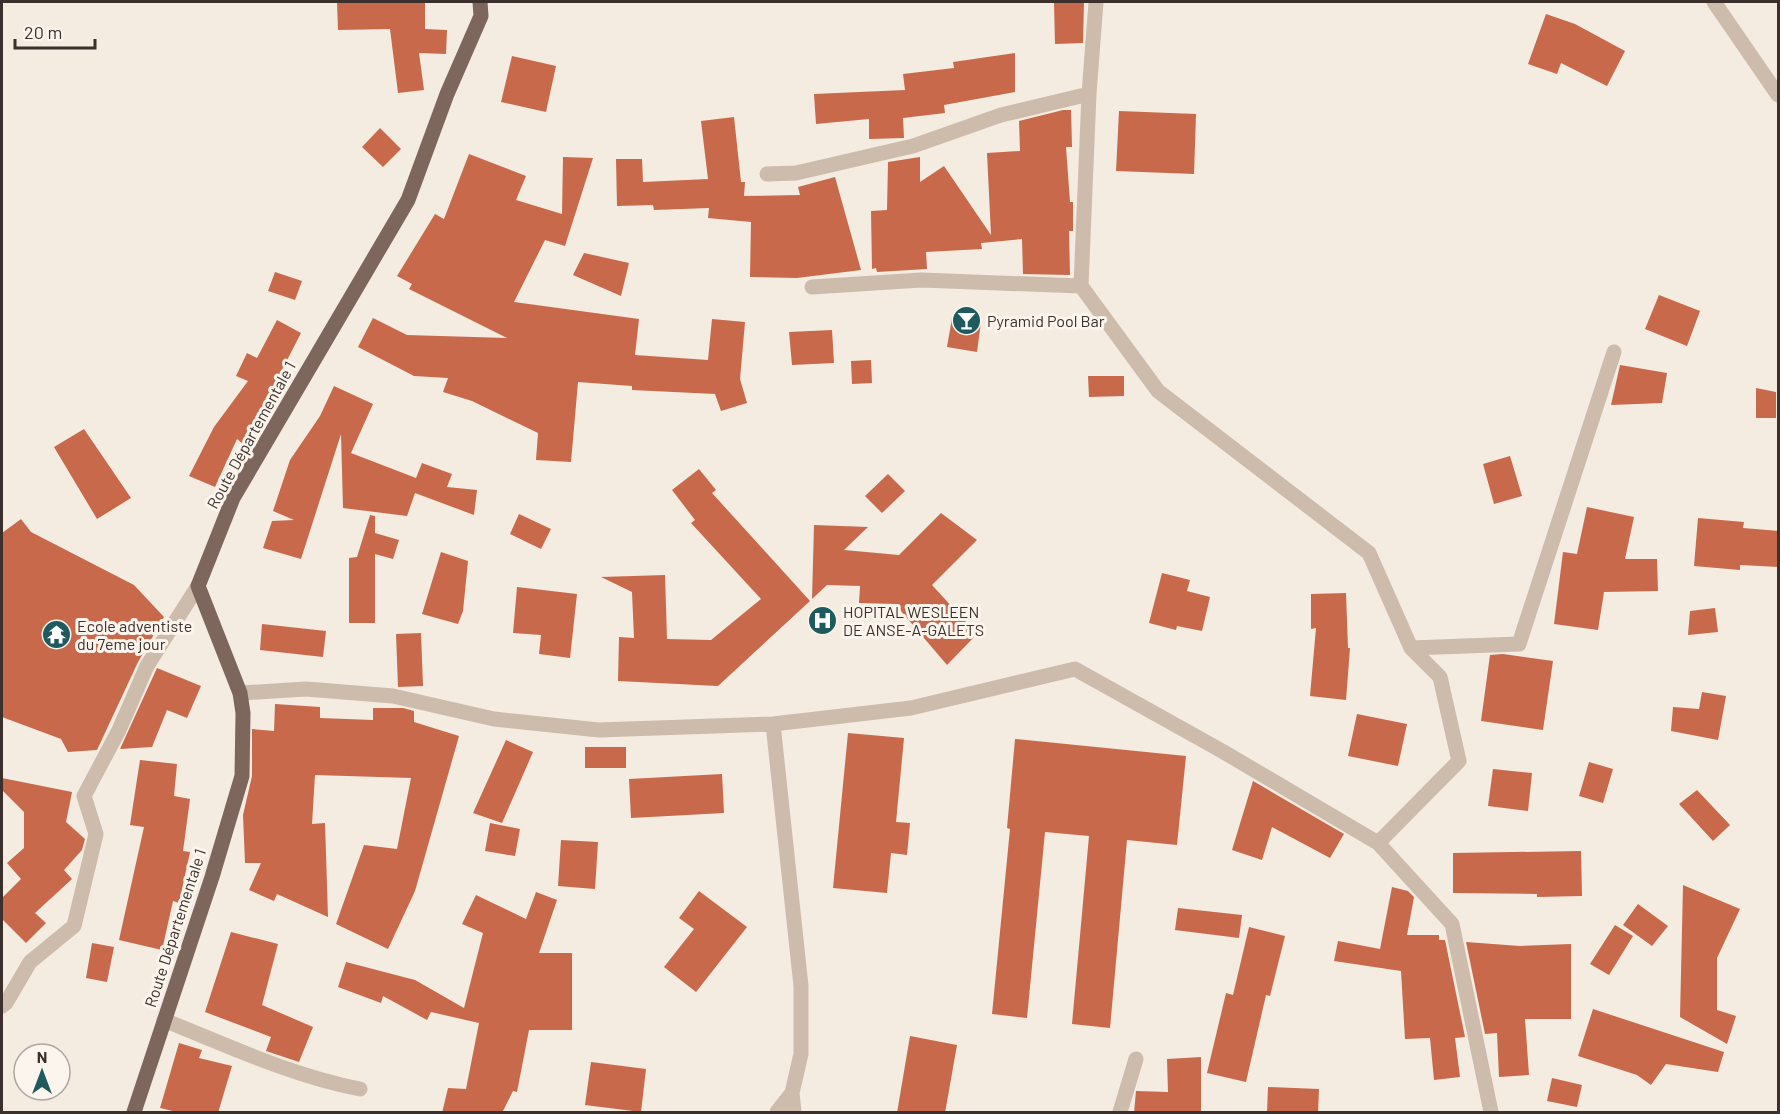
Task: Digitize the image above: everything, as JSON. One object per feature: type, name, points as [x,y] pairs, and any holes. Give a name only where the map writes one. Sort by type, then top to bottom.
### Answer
[{"type":"main road","name":"Route Départementale 1","points":[[134,1113],[242,776],[243,713],[240,693],[198,586],[233,498],[408,200],[447,94],[481,16],[480,2]]},
{"type":"street","points":[[1096,2],[1089,94],[1081,286],[1158,391],[1369,553],[1411,648],[1440,677],[1460,761],[1378,843]]},
{"type":"street","points":[[1714,2],[1779,95]]},
{"type":"street","points":[[767,174],[796,173],[913,146],[1001,115],[1089,94]]},
{"type":"street","points":[[812,287],[921,280],[1081,286]]},
{"type":"street","points":[[1411,648],[1519,644],[1614,352]]},
{"type":"street","points":[[2,1005],[6,1004],[30,962],[74,926],[96,834],[84,796],[119,730],[147,666],[198,586]]},
{"type":"street","points":[[240,693],[306,690],[393,696],[494,719],[599,730],[773,724],[911,708],[1075,669],[1222,751],[1378,843],[1452,924],[1491,1113]]},
{"type":"street","points":[[773,724],[801,986],[801,1054],[792,1093],[794,1113]]},
{"type":"street","points":[[164,1020],[262,1059],[335,1084],[360,1089]]},
{"type":"street","points":[[1120,1113],[1136,1059]]},
{"type":"street","points":[[777,1113],[792,1093]]},
{"type":"building","points":[[337,2],[425,2],[425,29],[447,30],[446,54],[419,53],[424,90],[398,93],[390,29],[338,30]]},
{"type":"building","points":[[1084,2],[1083,43],[1055,44],[1054,3]]},
{"type":"building","points":[[1546,14],[1575,24],[1625,51],[1607,86],[1561,63],[1557,74],[1528,64]]},
{"type":"building","points":[[1015,53],[1015,92],[944,105],[945,113],[903,118],[904,138],[869,139],[869,119],[816,124],[814,94],[905,90],[903,74],[954,68],[953,62]]},
{"type":"building","points":[[512,56],[556,66],[546,112],[501,102]]},
{"type":"building","points":[[1071,110],[1072,147],[1066,147],[1070,202],[1073,202],[1073,231],[1069,231],[1070,275],[1023,274],[1022,239],[981,243],[982,249],[926,252],[927,269],[877,272],[876,268],[872,269],[871,211],[887,210],[888,162],[920,157],[920,182],[944,166],[991,235],[987,153],[1020,151],[1019,121]]},
{"type":"building","points":[[1119,111],[1196,114],[1194,174],[1116,171]]},
{"type":"building","points":[[734,117],[741,182],[745,182],[744,196],[800,195],[798,187],[835,177],[861,270],[797,278],[750,277],[751,222],[708,218],[709,208],[654,210],[653,205],[617,206],[616,159],[642,159],[643,182],[708,179],[701,121]]},
{"type":"building","points":[[380,128],[401,149],[383,167],[362,147]]},
{"type":"building","points":[[469,154],[526,176],[516,200],[562,214],[563,157],[593,158],[565,246],[545,240],[514,302],[639,319],[635,355],[708,360],[712,319],[745,322],[740,379],[747,403],[721,411],[715,394],[632,390],[632,386],[578,382],[571,462],[536,460],[538,433],[472,401],[443,392],[448,378],[414,376],[358,347],[373,318],[407,335],[507,338],[409,289],[412,284],[397,276],[435,214],[444,219]]},
{"type":"building","points":[[584,253],[629,263],[621,296],[573,275]]},
{"type":"building","points":[[275,272],[302,281],[295,300],[268,291]]},
{"type":"building","points":[[1659,295],[1700,311],[1687,346],[1645,329]]},
{"type":"building","points":[[952,318],[981,322],[977,352],[947,347]]},
{"type":"building","points":[[277,320],[301,333],[282,370],[290,373],[279,393],[242,443],[237,439],[215,487],[189,476],[214,427],[248,381],[236,376],[247,353],[257,358]]},
{"type":"building","points":[[832,330],[834,363],[792,365],[789,332]]},
{"type":"building","points":[[871,360],[872,383],[852,384],[851,361]]},
{"type":"building","points":[[1620,365],[1667,373],[1662,403],[1611,405]]},
{"type":"building","points":[[1088,376],[1124,376],[1124,396],[1089,397]]},
{"type":"building","points":[[334,386],[373,404],[351,453],[416,478],[422,463],[452,474],[447,487],[477,490],[474,515],[415,493],[407,516],[343,508],[341,434],[301,559],[263,548],[272,521],[294,520],[273,511],[290,460],[320,416]]},
{"type":"building","points":[[1756,388],[1776,392],[1776,418],[1756,418]]},
{"type":"building","points":[[84,429],[131,498],[97,519],[54,447]]},
{"type":"building","points":[[1510,456],[1522,496],[1494,504],[1483,464]]},
{"type":"building","points":[[699,469],[716,490],[712,493],[810,601],[718,686],[618,681],[619,637],[634,638],[632,592],[601,577],[665,575],[667,639],[711,640],[761,599],[691,523],[695,520],[672,490]]},
{"type":"building","points":[[888,474],[905,491],[882,513],[865,496]]},
{"type":"building","points":[[1587,507],[1634,517],[1625,559],[1657,559],[1658,591],[1604,592],[1598,630],[1554,624],[1563,552],[1577,554]]},
{"type":"building","points":[[941,513],[977,540],[932,585],[977,634],[947,665],[895,604],[859,603],[860,586],[827,585],[812,599],[814,525],[868,527],[844,550],[899,555]]},
{"type":"building","points":[[519,514],[551,529],[541,549],[510,534]]},
{"type":"building","points":[[370,515],[375,516],[375,533],[399,540],[393,559],[375,554],[375,623],[349,623],[349,558],[357,557]]},
{"type":"building","points":[[1698,518],[1744,522],[1743,528],[1779,531],[1779,567],[1740,565],[1740,570],[1694,566]]},
{"type":"building","points":[[21,519],[31,532],[134,585],[164,617],[138,662],[97,750],[68,752],[61,739],[2,717],[2,533]]},
{"type":"building","points":[[441,552],[468,561],[463,611],[458,624],[422,614]]},
{"type":"building","points":[[1162,573],[1190,580],[1187,591],[1210,597],[1202,631],[1177,626],[1176,630],[1149,623]]},
{"type":"building","points":[[517,587],[577,594],[570,658],[539,654],[541,635],[513,633]]},
{"type":"building","points":[[1346,593],[1348,648],[1350,648],[1346,700],[1310,696],[1316,628],[1311,629],[1311,594]]},
{"type":"building","points":[[1715,608],[1718,632],[1688,635],[1690,611]]},
{"type":"building","points":[[262,624],[326,631],[323,657],[260,650]]},
{"type":"building","points":[[421,633],[423,686],[398,687],[396,634]]},
{"type":"building","points":[[1503,654],[1553,661],[1543,730],[1481,721],[1490,655]]},
{"type":"building","points":[[157,668],[201,686],[187,718],[167,710],[152,747],[120,749]]},
{"type":"building","points":[[1702,692],[1726,696],[1718,740],[1671,731],[1673,707],[1699,709]]},
{"type":"building","points":[[275,704],[320,707],[320,718],[373,720],[373,708],[403,708],[414,711],[414,722],[459,736],[415,891],[388,949],[336,924],[364,845],[397,849],[411,778],[315,775],[312,824],[325,823],[328,917],[277,894],[274,901],[249,890],[261,863],[245,863],[243,815],[252,776],[252,729],[274,731]]},
{"type":"building","points":[[1357,714],[1407,724],[1398,766],[1348,756]]},
{"type":"building","points":[[848,733],[904,738],[896,822],[910,823],[907,855],[891,853],[887,893],[833,888]]},
{"type":"building","points":[[1015,739],[1186,756],[1177,845],[1127,840],[1110,1028],[1072,1024],[1089,836],[1045,832],[1027,1018],[992,1014],[1010,829],[1007,828]]},
{"type":"building","points":[[506,740],[533,752],[502,823],[473,813]]},
{"type":"building","points":[[585,747],[626,747],[626,768],[585,768]]},
{"type":"building","points":[[140,760],[177,764],[174,796],[190,799],[183,851],[190,852],[179,903],[173,901],[162,950],[119,940],[144,827],[130,825]]},
{"type":"building","points":[[1589,762],[1613,769],[1603,803],[1579,796]]},
{"type":"building","points":[[1493,769],[1532,773],[1528,811],[1488,806]]},
{"type":"building","points":[[722,774],[724,813],[631,818],[629,779]]},
{"type":"building","points":[[2,778],[72,792],[66,822],[85,839],[82,850],[64,870],[72,879],[35,913],[46,923],[26,943],[2,919],[2,898],[21,879],[7,863],[24,848],[24,812],[2,790]]},
{"type":"building","points":[[1253,781],[1344,834],[1330,858],[1272,827],[1262,860],[1232,850]]},
{"type":"building","points":[[1697,790],[1730,825],[1713,841],[1679,804]]},
{"type":"building","points":[[490,823],[520,829],[515,856],[485,851]]},
{"type":"building","points":[[561,840],[598,842],[595,889],[558,886]]},
{"type":"building","points":[[1581,851],[1582,896],[1537,897],[1537,894],[1453,893],[1453,853]]},
{"type":"building","points":[[1683,885],[1740,909],[1717,958],[1717,1010],[1736,1016],[1727,1044],[1680,1017]]},
{"type":"building","points":[[1392,887],[1408,891],[1414,897],[1407,935],[1439,935],[1439,940],[1445,940],[1465,1037],[1455,1038],[1460,1077],[1434,1080],[1430,1038],[1405,1039],[1401,971],[1334,961],[1338,941],[1380,949]]},
{"type":"building","points":[[699,891],[747,927],[696,992],[664,967],[694,929],[679,918]]},
{"type":"building","points":[[536,892],[557,900],[539,953],[572,953],[572,1030],[529,1030],[517,1092],[513,1091],[502,1113],[442,1113],[448,1088],[466,1089],[479,1023],[431,1012],[427,1020],[383,996],[381,1003],[338,987],[346,962],[415,980],[464,1008],[483,933],[462,924],[476,895],[526,919]]},
{"type":"building","points":[[1638,904],[1668,926],[1652,946],[1623,925]]},
{"type":"building","points":[[1178,908],[1242,915],[1239,938],[1175,930]]},
{"type":"building","points":[[1615,925],[1633,936],[1609,975],[1590,964]]},
{"type":"building","points":[[1249,927],[1285,936],[1270,996],[1266,995],[1246,1082],[1207,1073],[1226,993],[1233,995]]},
{"type":"building","points":[[231,932],[278,944],[262,1005],[313,1027],[299,1062],[266,1051],[271,1037],[205,1012]]},
{"type":"building","points":[[1466,942],[1520,946],[1571,944],[1571,1019],[1525,1019],[1529,1075],[1499,1077],[1497,1033],[1485,1034]]},
{"type":"building","points":[[92,943],[114,947],[107,982],[86,978]]},
{"type":"building","points":[[1593,1009],[1724,1052],[1718,1072],[1666,1064],[1651,1085],[1637,1075],[1578,1056]]},
{"type":"building","points":[[910,1036],[957,1045],[945,1113],[897,1113]]},
{"type":"building","points":[[179,1043],[202,1050],[199,1058],[232,1066],[218,1113],[181,1113],[160,1108]]},
{"type":"building","points":[[1201,1057],[1201,1113],[1134,1113],[1136,1091],[1168,1092],[1167,1059]]},
{"type":"building","points":[[591,1062],[646,1069],[641,1112],[585,1105]]},
{"type":"building","points":[[1552,1078],[1582,1085],[1577,1107],[1547,1101]]},
{"type":"building","points":[[1268,1087],[1319,1089],[1318,1113],[1267,1113]]},
{"type":"place","name":"Pyramid Pool Bar","points":[[966,321]]},
{"type":"place","name":"HOPITAL WESLEEN DE ANSE-A-GALETS","points":[[822,621]]},
{"type":"place","name":"Ecole adventiste du 7eme jour","points":[[56,635]]}]
